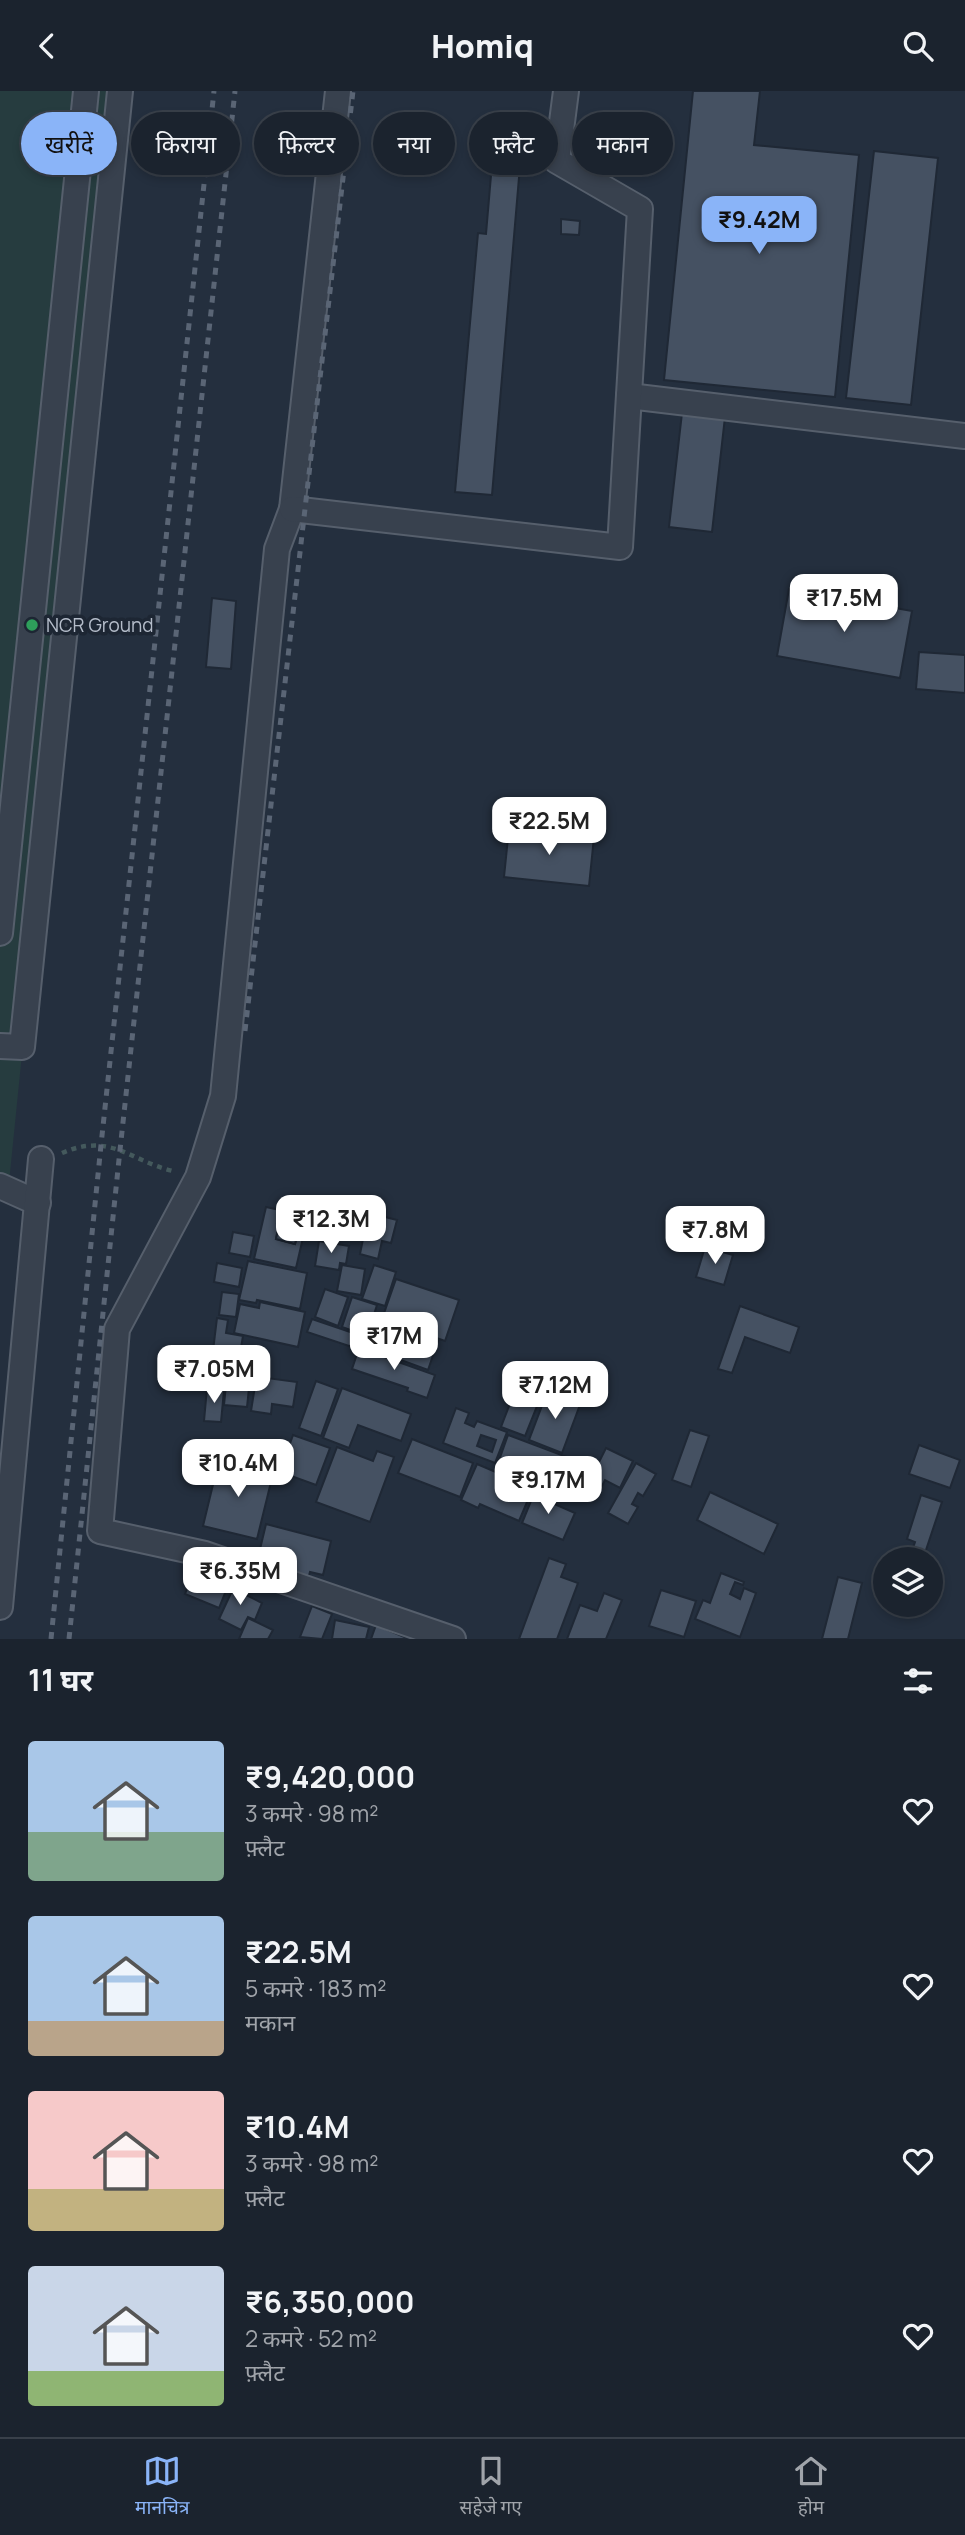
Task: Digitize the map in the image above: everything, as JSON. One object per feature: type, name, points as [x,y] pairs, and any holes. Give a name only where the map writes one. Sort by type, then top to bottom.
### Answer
[{"type":"street","points":[[0,933],[86,91]]},
{"type":"street","points":[[0,1046],[22,1047],[120,91]]},
{"type":"street","points":[[338,91],[292,509],[277,549],[223,1096],[198,1177],[117,1329],[100,1531],[205,1554],[453,1639]]},
{"type":"street","points":[[292,509],[620,547],[640,209],[557,161],[566,91]]},
{"type":"street","points":[[629,396],[965,436]]},
{"type":"street","points":[[0,1607],[41,1159]]},
{"type":"street","points":[[0,1186],[38,1203]]},
{"type":"path","points":[[41,1159],[85,1146],[101,1145],[166,1169],[198,1177]]},
{"type":"green space","name":"NCR Ground","points":[[0,91],[119,91],[117,112],[21,112],[21,175],[111,175],[9,1183],[0,1180]]},
{"type":"building","points":[[693,91],[760,91],[754,145],[859,155],[835,397],[664,380]]},
{"type":"building","points":[[874,151],[938,158],[911,405],[846,398]]},
{"type":"building","points":[[491,175],[519,175],[492,495],[455,492],[478,233],[486,234]]},
{"type":"building","points":[[561,219],[580,221],[579,235],[561,234]]},
{"type":"building","points":[[682,413],[725,417],[712,532],[669,527]]},
{"type":"building","points":[[789,589],[912,611],[900,678],[777,656]]},
{"type":"building","points":[[212,598],[236,601],[231,669],[206,667]]},
{"type":"building","points":[[919,652],[965,655],[965,693],[916,689]]},
{"type":"building","points":[[509,828],[594,837],[589,886],[504,877]]},
{"type":"building","points":[[266,1207],[280,1210],[277,1223],[305,1229],[296,1268],[254,1259]],"holes":[[[278,1229],[298,1233],[295,1244],[276,1239]]]},
{"type":"building","points":[[346,1207],[397,1220],[391,1243],[382,1241],[378,1259],[360,1254],[363,1239],[339,1233]]},
{"type":"building","points":[[278,1229],[298,1233],[295,1244],[276,1239]]},
{"type":"building","points":[[233,1232],[254,1236],[250,1257],[229,1253]]},
{"type":"building","points":[[319,1241],[349,1246],[346,1264],[340,1263],[339,1270],[315,1266]]},
{"type":"building","points":[[705,1247],[733,1255],[724,1285],[696,1277]]},
{"type":"building","points":[[248,1261],[307,1273],[300,1309],[257,1300],[256,1303],[239,1300]]},
{"type":"building","points":[[217,1263],[242,1268],[239,1287],[214,1282]]},
{"type":"building","points":[[342,1265],[365,1269],[361,1295],[337,1291]]},
{"type":"building","points":[[374,1265],[396,1272],[385,1306],[362,1299]]},
{"type":"building","points":[[396,1279],[459,1300],[445,1341],[382,1319]]},
{"type":"building","points":[[325,1289],[348,1297],[338,1326],[315,1317]]},
{"type":"building","points":[[222,1292],[239,1294],[236,1317],[219,1315]]},
{"type":"building","points":[[352,1297],[377,1305],[367,1336],[342,1327]]},
{"type":"building","points":[[260,1302],[305,1312],[298,1347],[234,1333],[240,1304],[259,1308]]},
{"type":"building","points":[[740,1306],[799,1327],[790,1353],[745,1337],[732,1373],[718,1369]]},
{"type":"building","points":[[217,1318],[228,1320],[226,1333],[243,1336],[241,1348],[233,1347],[231,1357],[223,1356],[222,1360],[212,1359]]},
{"type":"building","points":[[312,1319],[362,1336],[358,1349],[307,1332]]},
{"type":"building","points":[[384,1323],[405,1330],[395,1359],[364,1348],[370,1329],[381,1333]]},
{"type":"building","points":[[408,1331],[438,1341],[428,1370],[398,1359]]},
{"type":"building","points":[[359,1348],[435,1375],[427,1398],[407,1391],[408,1388],[352,1369]]},
{"type":"building","points":[[229,1361],[261,1366],[259,1377],[297,1382],[293,1407],[272,1404],[271,1414],[251,1411],[255,1386],[227,1382]]},
{"type":"building","points":[[522,1372],[547,1381],[525,1436],[501,1427]]},
{"type":"building","points":[[316,1381],[338,1389],[321,1436],[299,1428]]},
{"type":"building","points":[[226,1385],[249,1388],[247,1407],[224,1405]]},
{"type":"building","points":[[207,1388],[224,1390],[221,1422],[204,1421]]},
{"type":"building","points":[[342,1388],[411,1414],[401,1441],[358,1425],[349,1448],[323,1438]]},
{"type":"building","points":[[548,1390],[581,1402],[562,1453],[529,1440]]},
{"type":"building","points":[[456,1408],[469,1413],[465,1423],[474,1427],[477,1421],[507,1432],[495,1463],[443,1443]],"holes":[[[481,1435],[496,1440],[492,1452],[477,1446]]]},
{"type":"building","points":[[690,1430],[709,1436],[691,1487],[672,1480]]},
{"type":"building","points":[[293,1435],[330,1448],[316,1485],[280,1472]]},
{"type":"building","points":[[508,1435],[588,1465],[582,1482],[523,1459],[518,1474],[497,1466]]},
{"type":"building","points":[[412,1439],[473,1463],[460,1497],[398,1473]]},
{"type":"building","points":[[919,1445],[960,1460],[950,1488],[909,1474]]},
{"type":"building","points":[[337,1447],[373,1461],[377,1451],[394,1457],[370,1522],[316,1502]]},
{"type":"building","points":[[606,1448],[633,1461],[620,1488],[605,1480],[601,1488],[589,1482]]},
{"type":"building","points":[[229,1457],[259,1464],[256,1478],[271,1482],[257,1539],[203,1526],[217,1468],[226,1470]]},
{"type":"building","points":[[636,1463],[656,1474],[643,1496],[638,1493],[632,1504],[638,1507],[628,1524],[608,1513]]},
{"type":"building","points":[[477,1464],[533,1488],[519,1521],[480,1504],[478,1508],[461,1500]]},
{"type":"building","points":[[535,1491],[554,1499],[552,1503],[575,1513],[563,1540],[522,1523]]},
{"type":"building","points":[[710,1492],[778,1524],[764,1554],[697,1520]]},
{"type":"building","points":[[921,1495],[942,1502],[927,1547],[913,1547],[915,1542],[907,1539]]},
{"type":"building","points":[[266,1524],[331,1541],[323,1575],[310,1572],[308,1579],[256,1566]]},
{"type":"building","points":[[549,1558],[566,1564],[561,1577],[578,1583],[557,1639],[519,1639]]},
{"type":"building","points":[[197,1564],[231,1578],[219,1608],[185,1594]]},
{"type":"building","points":[[721,1573],[744,1582],[743,1585],[735,1582],[730,1594],[740,1599],[744,1588],[756,1593],[740,1637],[695,1619],[703,1600],[710,1603]]},
{"type":"building","points":[[838,1577],[862,1583],[848,1639],[822,1639]]},
{"type":"building","points":[[237,1580],[248,1585],[244,1594],[262,1603],[255,1620],[248,1617],[241,1630],[219,1619]]},
{"type":"building","points":[[661,1590],[696,1601],[684,1637],[649,1626]]},
{"type":"building","points":[[604,1593],[622,1600],[606,1639],[567,1639],[580,1605],[597,1611]]},
{"type":"building","points":[[312,1606],[332,1614],[322,1639],[300,1637]]},
{"type":"building","points":[[248,1618],[273,1630],[268,1639],[239,1639]]},
{"type":"building","points":[[335,1620],[369,1627],[366,1639],[332,1639]]},
{"type":"building","points":[[376,1625],[409,1639],[371,1639]]},
{"type":"railway","points":[[51,1639],[214,91]]},
{"type":"railway","points":[[69,1639],[235,91]]},
{"type":"railway","points":[[245,1031],[353,91]]},
{"type":"place","name":"NCR Ground","points":[[32,625]]}]
